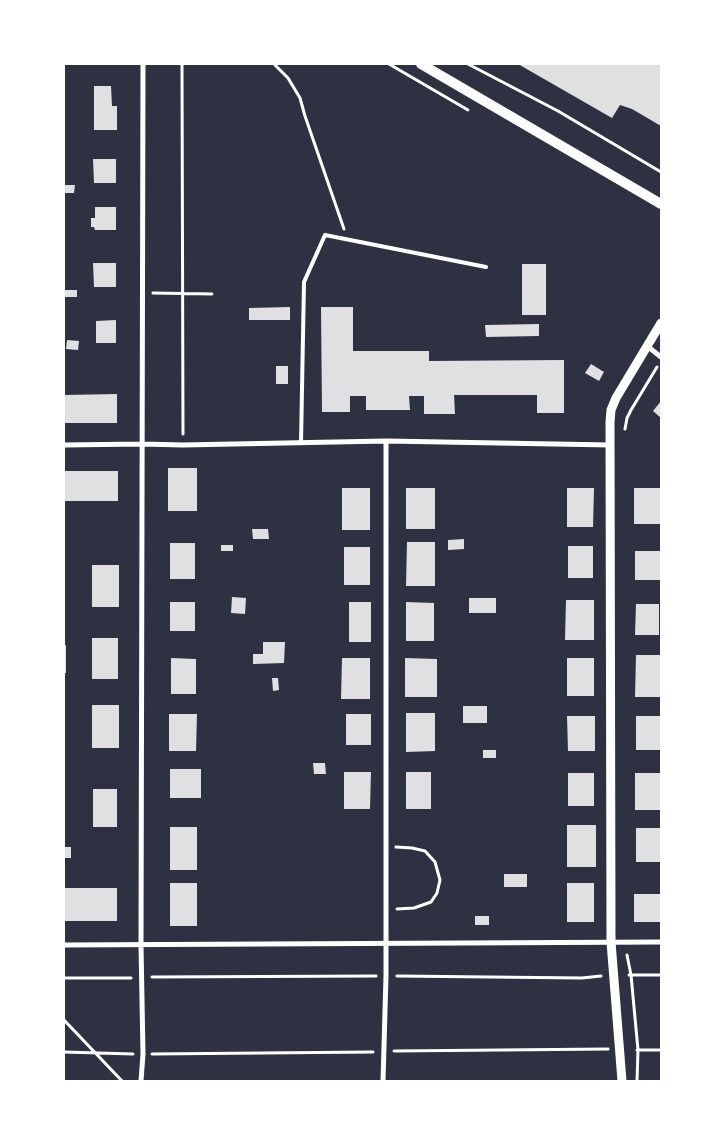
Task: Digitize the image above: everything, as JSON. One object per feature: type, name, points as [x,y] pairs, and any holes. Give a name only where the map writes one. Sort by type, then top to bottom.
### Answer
[{"type":"main road","points":[[421,64],[661,204]]},
{"type":"street","points":[[141,1081],[143,1054],[141,945],[143,64]]},
{"type":"street","points":[[622,1081],[611,942],[610,422],[613,405],[661,323]]},
{"type":"street","points":[[648,346],[661,358]]},
{"type":"street","points":[[384,1081],[386,976],[386,441]]},
{"type":"street","points":[[64,445],[386,441],[611,445]]},
{"type":"street","points":[[64,944],[661,942]]},
{"type":"lane","points":[[302,443],[301,376],[304,282],[325,235],[486,268]]},
{"type":"path","points":[[182,64],[183,445]]},
{"type":"path","points":[[274,64],[288,78],[300,98],[304,116],[348,240]]},
{"type":"path","points":[[468,64],[558,111],[661,172]]},
{"type":"path","points":[[142,293],[212,294]]},
{"type":"path","points":[[624,433],[625,424],[631,410],[661,358]]},
{"type":"path","points":[[386,848],[412,848],[425,851],[435,862],[440,880],[437,893],[431,902],[414,908],[386,910]]},
{"type":"path","points":[[624,942],[631,975],[638,1050],[637,1081]]},
{"type":"path","points":[[64,978],[386,976],[582,978],[661,975]]},
{"type":"path","points":[[64,1020],[122,1081]]},
{"type":"path","points":[[64,1052],[143,1054],[661,1050]]},
{"type":"building","points":[[518,64],[661,64],[661,126],[632,109],[620,105],[612,118]]},
{"type":"building","points":[[94,86],[111,86],[112,106],[117,106],[117,130],[94,130]]},
{"type":"building","points":[[93,159],[116,159],[116,183],[94,183]]},
{"type":"building","points":[[64,185],[75,185],[74,193],[64,193]]},
{"type":"building","points":[[95,207],[116,207],[116,230],[95,230],[94,227],[91,227],[91,218],[95,218]]},
{"type":"building","points":[[93,263],[116,263],[116,287],[94,287]]},
{"type":"building","points":[[522,264],[546,264],[546,315],[522,315]]},
{"type":"building","points":[[64,290],[77,290],[77,297],[64,297]]},
{"type":"building","points":[[290,307],[290,320],[249,320],[249,308]]},
{"type":"building","points":[[321,307],[353,307],[353,351],[429,351],[429,361],[564,360],[564,413],[537,413],[537,395],[454,395],[455,414],[424,414],[424,396],[409,396],[410,410],[366,410],[366,396],[350,396],[350,412],[322,412]]},
{"type":"building","points":[[116,320],[116,343],[96,343],[96,321]]},
{"type":"building","points":[[539,324],[539,336],[486,337],[485,325]]},
{"type":"building","points":[[67,340],[79,341],[78,350],[66,349]]},
{"type":"building","points":[[591,364],[604,372],[599,381],[585,373]]},
{"type":"building","points":[[276,366],[288,366],[288,384],[276,384]]},
{"type":"building","points":[[117,394],[117,423],[64,423],[64,395]]},
{"type":"building","points":[[661,401],[661,418],[653,411]]},
{"type":"building","points":[[168,468],[197,468],[197,511],[168,511]]},
{"type":"building","points":[[64,471],[118,471],[118,501],[64,501]]},
{"type":"building","points":[[342,488],[370,488],[370,530],[342,530]]},
{"type":"building","points":[[406,488],[435,488],[435,529],[406,529]]},
{"type":"building","points":[[567,488],[594,488],[593,527],[567,527]]},
{"type":"building","points":[[634,488],[661,488],[661,524],[634,524]]},
{"type":"building","points":[[252,529],[268,529],[269,539],[253,539]]},
{"type":"building","points":[[464,539],[464,549],[448,550],[448,540]]},
{"type":"building","points":[[407,542],[435,542],[435,586],[406,586]]},
{"type":"building","points":[[170,543],[195,543],[195,579],[170,579]]},
{"type":"building","points":[[221,545],[233,545],[233,551],[221,551]]},
{"type":"building","points":[[568,546],[593,546],[593,578],[568,578]]},
{"type":"building","points":[[344,547],[370,547],[370,585],[344,585]]},
{"type":"building","points":[[635,551],[661,551],[661,580],[635,580]]},
{"type":"building","points":[[92,565],[119,565],[119,607],[92,607]]},
{"type":"building","points":[[232,597],[246,598],[245,614],[231,613]]},
{"type":"building","points":[[469,598],[496,598],[496,613],[469,613]]},
{"type":"building","points":[[566,600],[594,600],[594,640],[565,640]]},
{"type":"building","points":[[170,602],[195,602],[195,631],[170,631]]},
{"type":"building","points":[[349,602],[371,602],[371,642],[349,642]]},
{"type":"building","points":[[406,602],[434,603],[434,641],[406,641]]},
{"type":"building","points":[[636,604],[659,604],[659,635],[635,635]]},
{"type":"building","points":[[92,638],[118,638],[118,679],[92,679]]},
{"type":"building","points":[[263,642],[285,642],[284,663],[253,664],[253,654],[263,654]]},
{"type":"building","points":[[64,645],[66,645],[66,673],[64,673]]},
{"type":"building","points":[[636,655],[661,655],[661,697],[635,697]]},
{"type":"building","points":[[171,658],[196,659],[196,694],[171,694]]},
{"type":"building","points":[[342,658],[370,658],[370,699],[341,699]]},
{"type":"building","points":[[405,658],[437,659],[437,697],[405,697]]},
{"type":"building","points":[[567,658],[594,658],[594,696],[567,696]]},
{"type":"building","points":[[272,678],[278,678],[279,690],[273,691]]},
{"type":"building","points":[[92,705],[119,705],[119,748],[92,748]]},
{"type":"building","points":[[463,706],[487,706],[487,723],[463,723]]},
{"type":"building","points":[[406,713],[435,713],[435,751],[406,752]]},
{"type":"building","points":[[169,714],[197,714],[196,751],[169,751]]},
{"type":"building","points":[[346,714],[371,714],[371,745],[346,745]]},
{"type":"building","points":[[567,716],[595,716],[595,751],[568,751]]},
{"type":"building","points":[[636,716],[661,716],[661,750],[636,750]]},
{"type":"building","points":[[483,750],[496,750],[496,758],[483,758]]},
{"type":"building","points":[[313,763],[325,763],[326,774],[314,774]]},
{"type":"building","points":[[170,769],[201,769],[201,798],[170,798]]},
{"type":"building","points":[[344,772],[371,772],[370,809],[344,809]]},
{"type":"building","points":[[406,772],[431,772],[431,809],[406,809]]},
{"type":"building","points":[[568,773],[594,773],[594,806],[568,806]]},
{"type":"building","points":[[635,773],[660,773],[660,810],[635,810]]},
{"type":"building","points":[[93,789],[117,789],[117,827],[93,827]]},
{"type":"building","points":[[567,825],[596,825],[596,867],[567,867]]},
{"type":"building","points":[[170,827],[197,827],[197,870],[170,870]]},
{"type":"building","points":[[636,828],[661,828],[661,862],[636,862]]},
{"type":"building","points":[[64,847],[71,847],[71,858],[64,858]]},
{"type":"building","points":[[504,874],[527,874],[527,887],[504,887]]},
{"type":"building","points":[[170,883],[197,883],[197,926],[170,926]]},
{"type":"building","points":[[567,883],[594,883],[594,922],[567,922]]},
{"type":"building","points":[[64,888],[117,888],[117,921],[64,921]]},
{"type":"building","points":[[634,894],[661,894],[660,922],[634,922]]},
{"type":"building","points":[[475,916],[489,916],[489,925],[475,925]]}]
